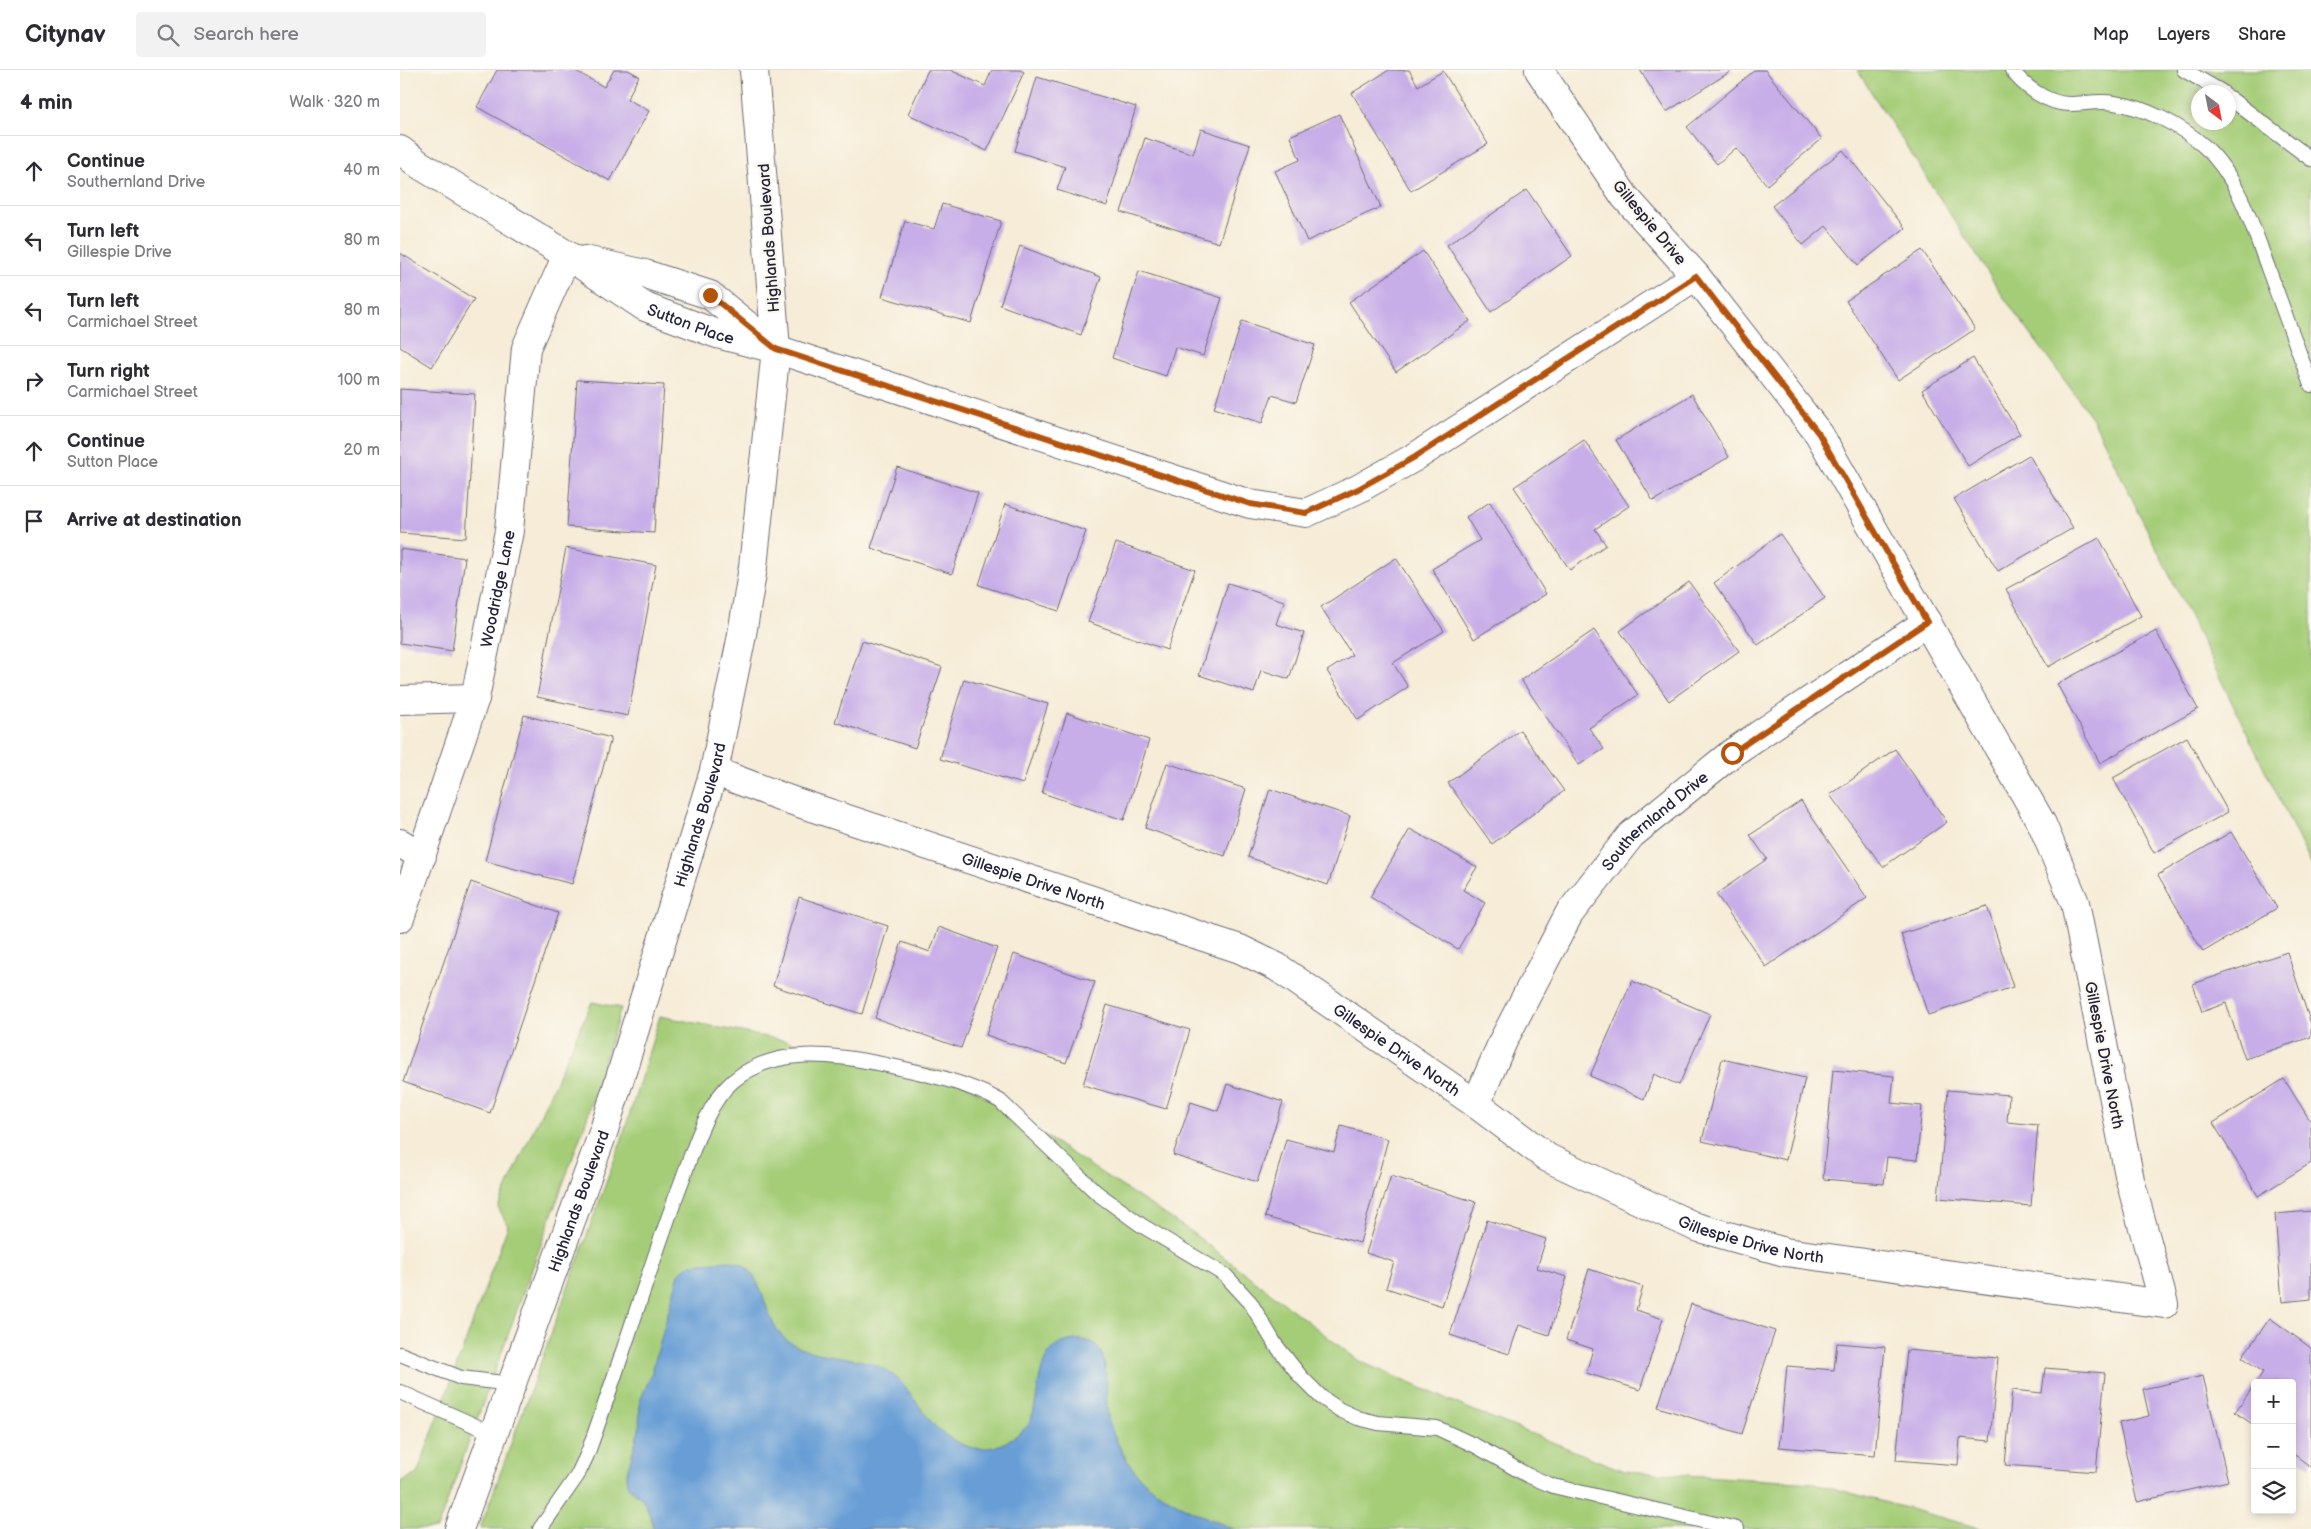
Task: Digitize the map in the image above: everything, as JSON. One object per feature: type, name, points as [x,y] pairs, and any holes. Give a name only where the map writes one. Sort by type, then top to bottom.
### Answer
[{"type":"street","name":"Highlands Boulevard","points":[[458,1529],[604,1130],[714,771],[741,640],[753,567],[776,349],[754,70]]},
{"type":"street","name":"Gillespie Drive","points":[[1539,70],[1625,197],[1696,276],[1819,434],[1927,622]]},
{"type":"street","name":"Sutton Place","points":[[400,150],[420,166],[566,255],[645,307],[717,334],[776,349],[1250,504],[1306,513],[1358,489],[1415,457],[1696,276]]},
{"type":"street","name":"Woodridge Lane","points":[[400,918],[411,850],[475,698],[510,531],[526,348],[566,255]]},
{"type":"street","name":"Gillespie Drive North","points":[[714,771],[790,800],[1240,949],[1277,967],[1476,1104],[1548,1158],[1696,1227],[1785,1252],[2164,1304],[2130,1180],[2075,903],[2042,824],[1927,622]]},
{"type":"street","name":"Southernland Drive","points":[[1476,1104],[1503,1041],[1569,914],[1631,835],[1732,753],[1927,622]]},
{"type":"street","points":[[400,700],[475,698]]},
{"type":"lane","points":[[2012,70],[2032,90],[2051,100],[2067,104],[2114,103],[2138,109],[2162,119],[2206,147],[2233,184],[2250,219],[2311,385]]},
{"type":"lane","points":[[2184,70],[2210,85]]},
{"type":"lane","points":[[2236,103],[2311,159]]},
{"type":"lane","points":[[540,1529],[577,1476],[587,1455],[648,1272],[711,1108],[734,1080],[764,1064],[801,1055],[829,1055],[888,1066],[958,1083],[982,1091],[1000,1101],[1097,1193],[1141,1226],[1225,1275],[1250,1302],[1275,1344],[1301,1377],[1321,1397],[1340,1410],[1378,1423],[1437,1428],[1553,1486],[1737,1529]]},
{"type":"lane","points":[[400,1354],[461,1378],[512,1384]]},
{"type":"lane","points":[[400,1392],[494,1434]]},
{"type":"green space","points":[[1857,70],[2311,70],[2311,864],[2093,419],[2005,299]]},
{"type":"green space","points":[[592,1002],[621,1008],[586,1121],[437,1529],[400,1529],[400,1482],[417,1474],[508,1226],[498,1207]]},
{"type":"green space","points":[[660,1016],[949,1073],[1190,1231],[1359,1361],[1465,1407],[1624,1471],[1814,1483],[1983,1529],[480,1529],[622,1139]]},
{"type":"water","points":[[734,1261],[746,1267],[753,1275],[773,1323],[788,1341],[810,1351],[859,1360],[882,1368],[905,1387],[941,1432],[954,1441],[974,1448],[996,1446],[1018,1435],[1029,1424],[1033,1414],[1043,1365],[1048,1355],[1055,1347],[1065,1342],[1089,1341],[1097,1346],[1102,1354],[1105,1365],[1107,1412],[1111,1429],[1124,1455],[1135,1471],[1147,1484],[1167,1498],[1189,1510],[1234,1529],[653,1529],[650,1514],[642,1498],[629,1488],[626,1476],[639,1430],[640,1401],[651,1375],[679,1274],[691,1265]]},
{"type":"building","points":[[497,70],[574,70],[604,87],[614,70],[628,70],[639,76],[627,99],[649,111],[610,181],[477,107]]},
{"type":"building","points":[[928,70],[950,70],[985,86],[992,70],[1020,70],[1024,72],[987,151],[908,114]]},
{"type":"building","points":[[1389,70],[1409,70],[1418,86],[1443,71],[1488,144],[1411,191],[1352,93]]},
{"type":"building","points":[[1640,70],[1733,70],[1666,112]]},
{"type":"building","points":[[1755,70],[1765,70],[1822,139],[1767,185],[1736,148],[1717,164],[1687,127]]},
{"type":"building","points":[[1037,77],[1136,107],[1107,206],[1057,190],[1065,167],[1015,151]]},
{"type":"building","points":[[1339,114],[1381,207],[1307,241],[1275,171],[1300,160],[1290,136]]},
{"type":"building","points":[[1201,129],[1250,145],[1219,243],[1121,212],[1145,138],[1193,154]]},
{"type":"building","points":[[1843,150],[1905,228],[1858,265],[1826,226],[1803,245],[1772,206]]},
{"type":"building","points":[[1527,190],[1572,256],[1491,312],[1447,245]]},
{"type":"building","points":[[942,204],[1001,221],[971,323],[882,297],[905,221],[934,229]]},
{"type":"building","points":[[1020,246],[1101,277],[1081,335],[1000,305]]},
{"type":"building","points":[[1922,250],[1975,329],[1898,380],[1846,301]]},
{"type":"building","points":[[1423,251],[1470,321],[1396,372],[1349,302]]},
{"type":"building","points":[[400,253],[474,299],[432,367],[400,347]]},
{"type":"building","points":[[1139,271],[1222,298],[1203,356],[1175,347],[1166,376],[1112,358]]},
{"type":"building","points":[[1242,321],[1315,345],[1296,402],[1272,395],[1262,423],[1214,408]]},
{"type":"building","points":[[1973,358],[2020,434],[1968,466],[1922,390]]},
{"type":"building","points":[[577,380],[664,385],[654,533],[567,527]]},
{"type":"building","points":[[400,389],[475,394],[466,538],[400,533]]},
{"type":"building","points":[[1692,394],[1729,457],[1653,501],[1616,440]]},
{"type":"building","points":[[1584,440],[1629,506],[1595,529],[1606,545],[1570,570],[1514,487]]},
{"type":"building","points":[[2029,455],[2073,528],[1998,571],[1954,499]]},
{"type":"building","points":[[897,467],[978,493],[952,574],[871,548]]},
{"type":"building","points":[[1490,502],[1546,594],[1474,639],[1432,569],[1480,540],[1466,517]]},
{"type":"building","points":[[1005,504],[1086,531],[1059,611],[979,585]]},
{"type":"building","points":[[1780,534],[1825,598],[1758,645],[1714,583]]},
{"type":"building","points":[[2099,538],[2141,616],[2048,667],[2006,589]]},
{"type":"building","points":[[1116,543],[1195,570],[1167,650],[1088,622]]},
{"type":"building","points":[[566,548],[656,565],[628,716],[537,697]]},
{"type":"building","points":[[400,549],[465,558],[452,651],[400,643]]},
{"type":"building","points":[[1396,558],[1444,631],[1393,663],[1408,687],[1358,720],[1327,671],[1352,655],[1321,607]]},
{"type":"building","points":[[1689,582],[1739,651],[1669,701],[1620,631]]},
{"type":"building","points":[[1228,583],[1284,601],[1276,624],[1304,633],[1289,679],[1261,670],[1254,693],[1199,675]]},
{"type":"building","points":[[1594,630],[1638,695],[1589,728],[1604,749],[1579,765],[1521,680]]},
{"type":"building","points":[[2156,631],[2198,709],[2100,763],[2057,684]]},
{"type":"building","points":[[862,641],[942,667],[915,748],[835,722]]},
{"type":"building","points":[[964,679],[1048,704],[1023,784],[940,759]]},
{"type":"building","points":[[1067,713],[1149,740],[1124,820],[1042,793]]},
{"type":"building","points":[[524,715],[611,738],[572,884],[485,861]]},
{"type":"building","points":[[1520,730],[1564,791],[1492,844],[1448,783]]},
{"type":"building","points":[[2187,737],[2228,812],[2154,853],[2113,778]]},
{"type":"building","points":[[1895,749],[1947,822],[1883,867],[1830,795]]},
{"type":"building","points":[[1167,763],[1246,789],[1225,856],[1145,828]]},
{"type":"building","points":[[1270,789],[1350,816],[1328,885],[1248,857]]},
{"type":"building","points":[[1801,801],[1867,898],[1766,967],[1716,894],[1767,859],[1750,835]]},
{"type":"building","points":[[1410,829],[1477,867],[1463,890],[1485,903],[1458,949],[1370,897]]},
{"type":"building","points":[[2231,832],[2277,908],[2203,952],[2158,875]]},
{"type":"building","points":[[471,882],[558,913],[490,1113],[403,1082]]},
{"type":"building","points":[[799,897],[888,926],[862,1014],[773,986]]},
{"type":"building","points":[[1987,906],[2013,987],[1928,1015],[1901,934]]},
{"type":"building","points":[[939,927],[997,948],[961,1048],[875,1018],[902,942],[930,952]]},
{"type":"building","points":[[2287,952],[2311,1024],[2311,1037],[2245,1059],[2226,1003],[2202,1012],[2193,984]]},
{"type":"building","points":[[1014,954],[1095,982],[1066,1063],[986,1035]]},
{"type":"building","points":[[1632,981],[1710,1014],[1679,1085],[1654,1074],[1644,1099],[1590,1076]]},
{"type":"building","points":[[1107,1005],[1190,1030],[1166,1109],[1083,1085]]},
{"type":"building","points":[[1722,1059],[1805,1078],[1786,1160],[1702,1141]]},
{"type":"building","points":[[1833,1070],[1894,1076],[1891,1103],[1922,1106],[1917,1160],[1887,1157],[1884,1184],[1823,1179]]},
{"type":"building","points":[[2284,1079],[2311,1122],[2311,1163],[2258,1196],[2213,1123]]},
{"type":"building","points":[[1227,1084],[1283,1102],[1257,1182],[1173,1155],[1191,1102],[1218,1111]]},
{"type":"building","points":[[1948,1090],[2009,1095],[2007,1122],[2038,1125],[2031,1206],[1938,1198]]},
{"type":"building","points":[[1341,1126],[1388,1139],[1360,1243],[1265,1217],[1286,1139],[1334,1152]]},
{"type":"building","points":[[1391,1176],[1476,1202],[1442,1306],[1386,1288],[1394,1262],[1366,1253]]},
{"type":"building","points":[[2311,1211],[2311,1299],[2282,1302],[2275,1214]]},
{"type":"building","points":[[1487,1220],[1546,1239],[1537,1268],[1567,1277],[1549,1335],[1519,1325],[1509,1354],[1450,1335]]},
{"type":"building","points":[[1589,1269],[1643,1287],[1636,1310],[1663,1319],[1640,1390],[1586,1373],[1593,1349],[1566,1340]]},
{"type":"building","points":[[1691,1304],[1775,1331],[1742,1434],[1658,1407]]},
{"type":"building","points":[[2270,1318],[2311,1348],[2311,1467],[2296,1456],[2296,1379],[2259,1379],[2263,1372],[2242,1357]]},
{"type":"building","points":[[1837,1343],[1885,1347],[1875,1455],[1779,1447],[1787,1366],[1834,1370]]},
{"type":"building","points":[[1907,1350],[1998,1358],[1990,1441],[1960,1438],[1958,1465],[1896,1460]]},
{"type":"building","points":[[2045,1368],[2105,1373],[2096,1472],[2005,1465],[2012,1390],[2042,1393]]},
{"type":"building","points":[[2203,1376],[2228,1481],[2137,1502],[2119,1423],[2149,1416],[2143,1389]]},
{"type":"building","points":[[2251,1390],[2251,1423],[2235,1412]]},
{"type":"route","points":[[710,295],[776,349],[1250,504],[1306,513],[1358,489],[1415,457],[1696,276],[1819,434],[1927,622],[1732,753]]}]
